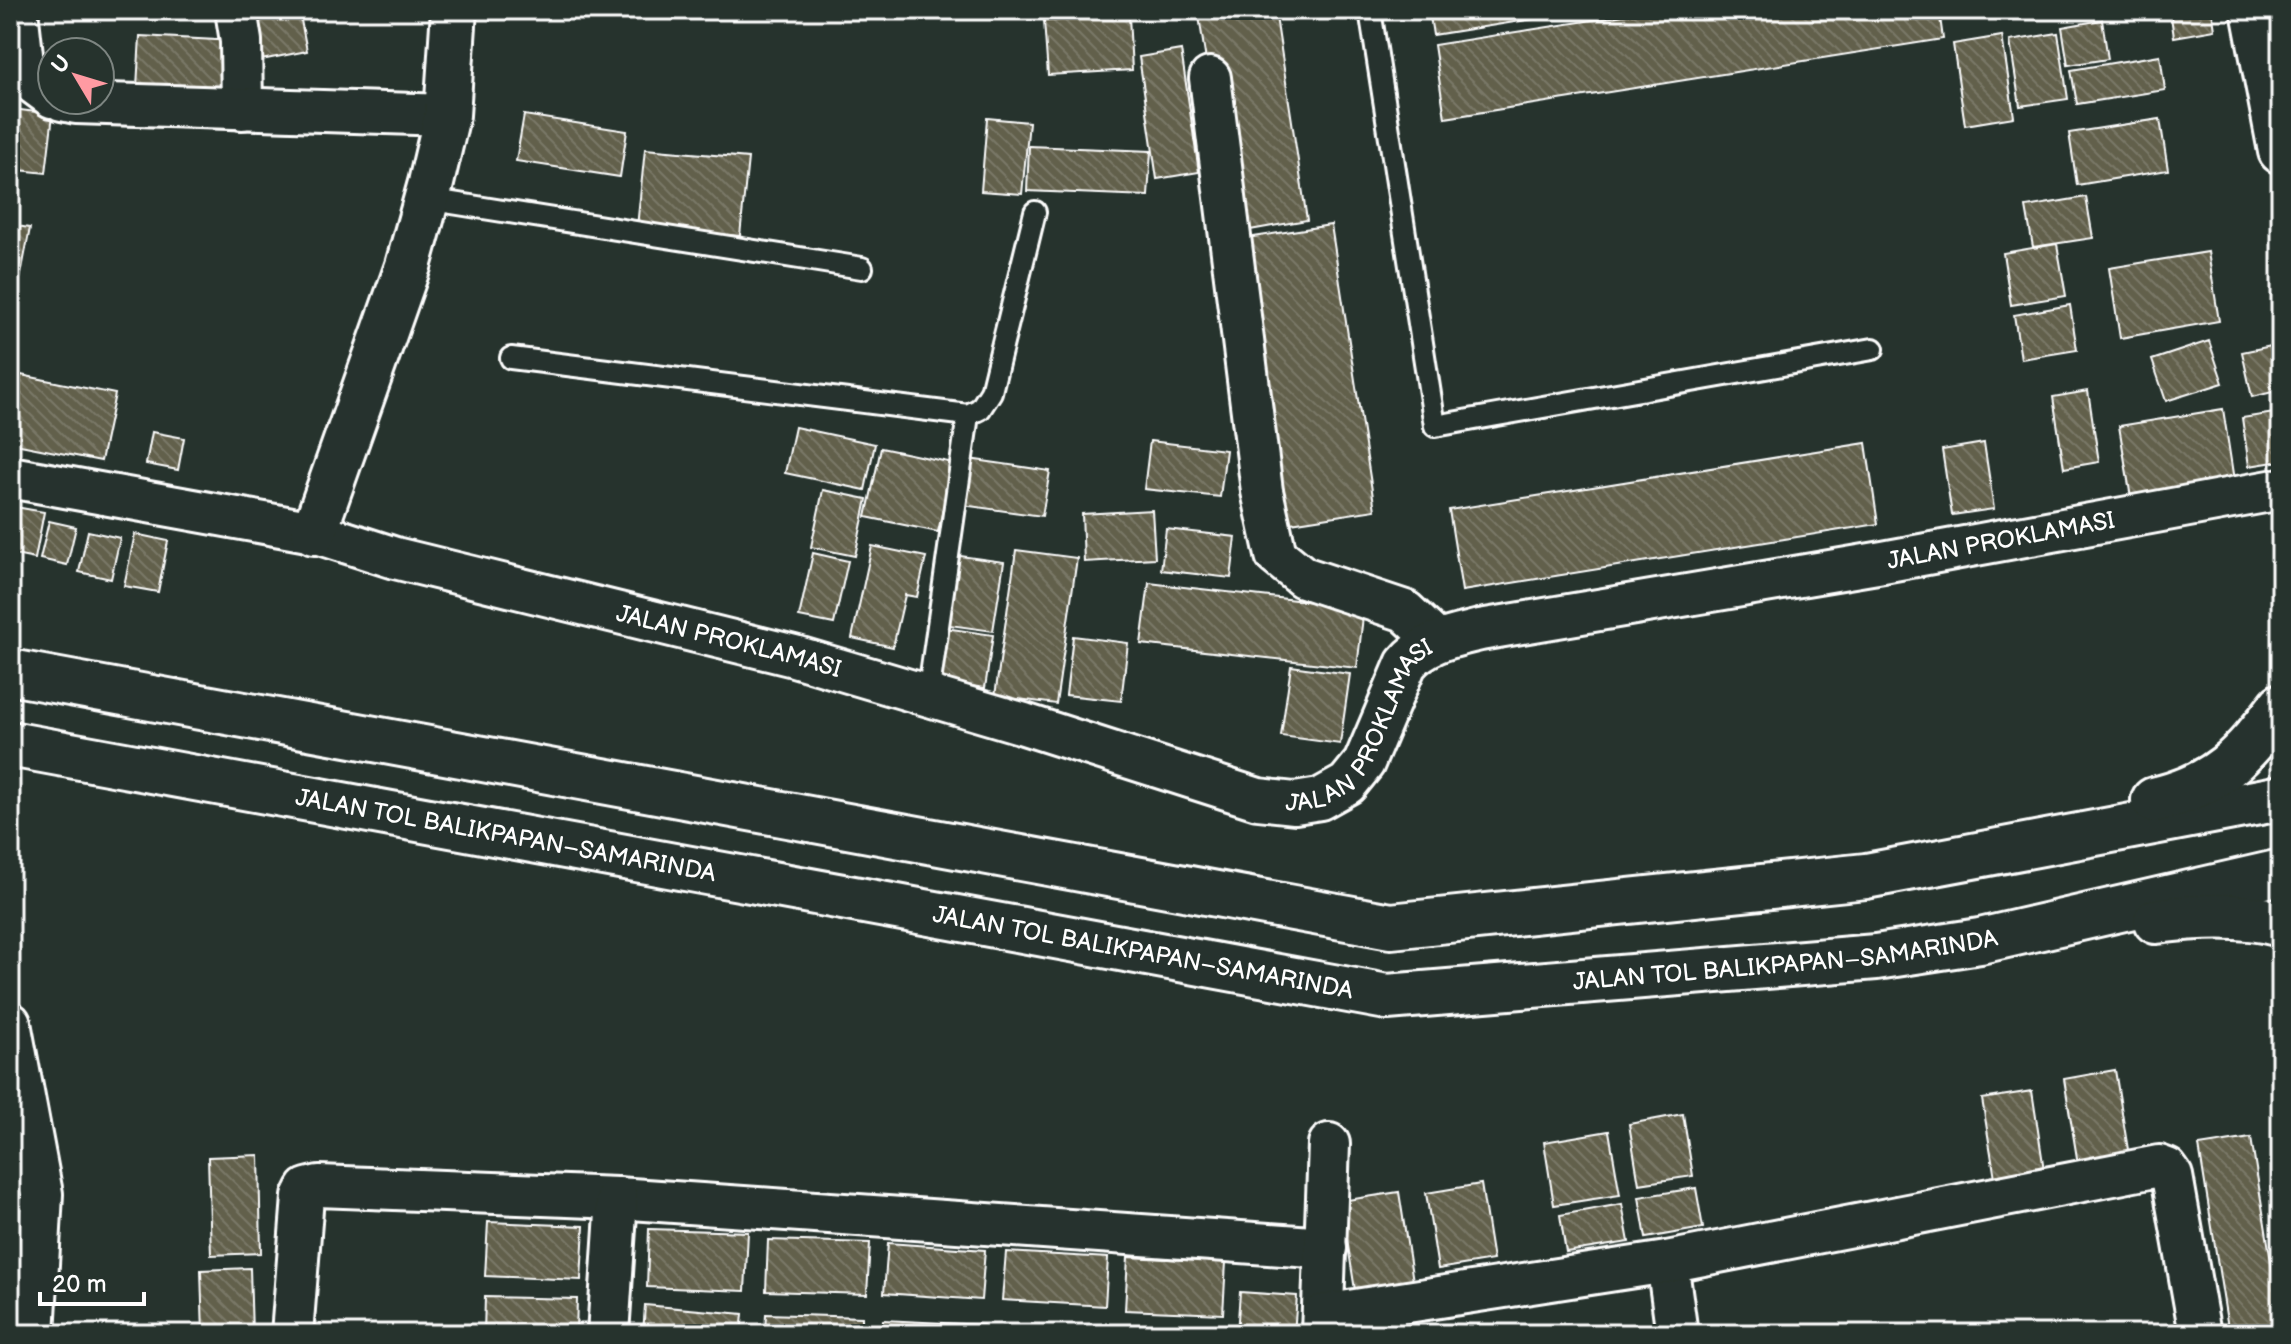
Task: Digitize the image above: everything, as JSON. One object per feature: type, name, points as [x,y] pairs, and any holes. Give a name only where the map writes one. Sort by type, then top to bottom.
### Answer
[{"type":"main road","points":[[314,532],[408,266],[427,199],[447,115],[454,10]]},
{"type":"main road","points":[[2254,10],[2281,151]]},
{"type":"main road","points":[[10,672],[1391,926],[1866,876],[2281,798]]},
{"type":"main road","points":[[1866,876],[1961,845],[2188,792],[2225,770],[2246,751],[2281,706]]},
{"type":"main road","name":"JALAN TOL BALIKPAPAN–SAMARINDA","points":[[10,744],[1387,997],[1876,957],[1980,941],[2281,872]]},
{"type":"main road","points":[[1980,941],[2185,918],[2249,919],[2281,924]]},
{"type":"street","points":[[17,10],[24,72],[36,88]]},
{"type":"street","points":[[236,10],[241,41],[242,109]]},
{"type":"street","points":[[1210,78],[1262,491],[1276,555],[1303,577],[1405,611],[1437,641]]},
{"type":"street","points":[[116,104],[447,115]]},
{"type":"street","name":"JALAN PROKLAMASI","points":[[10,477],[314,532],[395,558],[794,656],[1258,799],[1295,803],[1320,799],[1347,784],[1364,763],[1406,664],[1417,651],[1437,641],[1480,630],[1883,562],[2281,489]]},
{"type":"street","points":[[10,1023],[42,1194],[34,1334]]},
{"type":"street","points":[[1329,1144],[1326,1248],[1328,1328],[2162,1167],[2172,1176],[2200,1334]]},
{"type":"street","points":[[292,1334],[303,1197],[307,1189],[319,1186],[617,1198],[1326,1248]]},
{"type":"street","points":[[608,1334],[617,1198]]},
{"type":"street","points":[[1667,1262],[1677,1334]]},
{"type":"lane","points":[[1370,10],[1435,426],[1873,349]]},
{"type":"lane","points":[[427,199],[862,268]]},
{"type":"lane","points":[[511,358],[968,415],[980,409],[991,392],[1035,212]]},
{"type":"lane","points":[[928,696],[968,415]]},
{"type":"building","points":[[242,10],[299,10],[307,51],[251,62]]},
{"type":"building","points":[[1198,10],[1275,10],[1307,220],[1233,233]]},
{"type":"building","points":[[1429,10],[1591,10],[1433,35]]},
{"type":"building","points":[[1656,10],[1939,10],[1943,39],[1445,118],[1434,45]]},
{"type":"building","points":[[2170,10],[2212,10],[2215,30],[2174,37]]},
{"type":"building","points":[[1129,16],[1132,70],[1048,75],[1044,21]]},
{"type":"building","points":[[2102,20],[2108,59],[2068,65],[2062,27]]},
{"type":"building","points":[[2058,33],[2068,99],[2020,106],[2010,41]]},
{"type":"building","points":[[140,36],[236,41],[233,93],[137,87]]},
{"type":"building","points":[[2002,36],[2014,117],[1965,125],[1953,44]]},
{"type":"building","points":[[1181,50],[1199,172],[1157,179],[1139,57]]},
{"type":"building","points":[[2160,55],[2165,90],[2077,104],[2071,70]]},
{"type":"building","points":[[12,109],[36,112],[36,116],[53,116],[46,173],[10,169]]},
{"type":"building","points":[[524,115],[627,131],[620,177],[516,161]]},
{"type":"building","points":[[987,118],[1029,122],[1022,194],[981,191]]},
{"type":"building","points":[[2160,119],[2168,170],[2077,185],[2069,133]]},
{"type":"building","points":[[1029,146],[1151,151],[1148,196],[1027,191]]},
{"type":"building","points":[[645,149],[748,158],[740,236],[637,227]]},
{"type":"building","points":[[2086,197],[2093,238],[2033,247],[2026,207]]},
{"type":"building","points":[[10,225],[30,228],[10,331]]},
{"type":"building","points":[[1331,225],[1375,510],[1284,524],[1240,239]]},
{"type":"building","points":[[2057,244],[2066,296],[2011,305],[2003,253]]},
{"type":"building","points":[[2208,252],[2219,321],[2120,338],[2109,268]]},
{"type":"building","points":[[2070,305],[2077,350],[2021,359],[2014,315]]},
{"type":"building","points":[[2209,341],[2223,383],[2166,401],[2152,360]]},
{"type":"building","points":[[2281,344],[2281,390],[2252,397],[2242,352]]},
{"type":"building","points":[[21,375],[115,394],[101,461],[10,443],[10,427]]},
{"type":"building","points":[[2088,391],[2099,462],[2064,468],[2053,397]]},
{"type":"building","points":[[2223,409],[2235,487],[2132,504],[2119,426]]},
{"type":"building","points":[[2281,412],[2281,461],[2249,466],[2242,418]]},
{"type":"building","points":[[795,427],[875,444],[865,490],[785,473]]},
{"type":"building","points":[[152,432],[184,438],[178,470],[146,464]]},
{"type":"building","points":[[1150,441],[1226,450],[1220,497],[1144,489]]},
{"type":"building","points":[[1866,443],[1878,524],[1462,591],[1449,510]]},
{"type":"building","points":[[1984,443],[1994,509],[1952,515],[1942,450]]},
{"type":"building","points":[[881,448],[953,463],[938,532],[866,517]]},
{"type":"building","points":[[969,459],[1050,471],[1042,516],[962,505]]},
{"type":"building","points":[[823,490],[867,499],[855,556],[811,547]]},
{"type":"building","points":[[10,506],[44,512],[35,559],[10,554]]},
{"type":"building","points":[[1152,510],[1155,558],[1084,562],[1082,514]]},
{"type":"building","points":[[49,521],[76,527],[67,565],[40,559]]},
{"type":"building","points":[[1166,529],[1236,537],[1231,578],[1161,570]]},
{"type":"building","points":[[88,531],[120,538],[111,579],[79,572]]},
{"type":"building","points":[[135,534],[168,541],[158,592],[124,586]]},
{"type":"building","points":[[872,546],[926,557],[917,597],[905,595],[893,647],[852,638]]},
{"type":"building","points":[[1016,550],[1077,558],[1056,704],[995,696]]},
{"type":"building","points":[[813,553],[848,561],[834,624],[799,617]]},
{"type":"building","points":[[953,555],[1004,562],[993,631],[942,624]]},
{"type":"building","points":[[1149,583],[1364,608],[1357,668],[1141,644]]},
{"type":"building","points":[[945,628],[993,635],[985,688],[938,681]]},
{"type":"building","points":[[1073,636],[1128,643],[1121,701],[1066,695]]},
{"type":"building","points":[[1291,666],[1350,674],[1340,744],[1281,736]]},
{"type":"building","points":[[2115,1070],[2129,1156],[2078,1164],[2064,1079]]},
{"type":"building","points":[[2032,1091],[2044,1170],[1995,1178],[1982,1099]]},
{"type":"building","points":[[1683,1114],[1693,1176],[1639,1184],[1629,1124]]},
{"type":"building","points":[[1609,1131],[1620,1195],[1554,1205],[1544,1142]]},
{"type":"building","points":[[2251,1138],[2281,1334],[2229,1334],[2199,1146]]},
{"type":"building","points":[[259,1155],[261,1253],[211,1255],[208,1157]]},
{"type":"building","points":[[1481,1184],[1493,1260],[1438,1269],[1426,1193]]},
{"type":"building","points":[[1696,1188],[1703,1228],[1646,1238],[1639,1197]]},
{"type":"building","points":[[1399,1192],[1413,1281],[1355,1290],[1341,1201]]},
{"type":"building","points":[[1622,1204],[1629,1242],[1566,1252],[1560,1215]]},
{"type":"building","points":[[488,1222],[584,1226],[581,1280],[485,1276]]},
{"type":"building","points":[[649,1229],[748,1232],[745,1291],[647,1287]]},
{"type":"building","points":[[768,1240],[870,1243],[867,1294],[766,1291]]},
{"type":"building","points":[[888,1243],[985,1250],[981,1300],[884,1293]]},
{"type":"building","points":[[1006,1252],[1108,1258],[1105,1306],[1002,1300]]},
{"type":"building","points":[[1128,1257],[1226,1262],[1223,1314],[1125,1310]]},
{"type":"building","points":[[250,1268],[252,1334],[203,1334],[201,1270]]},
{"type":"building","points":[[1240,1292],[1297,1296],[1294,1334],[1237,1334]]},
{"type":"building","points":[[485,1297],[577,1299],[576,1334],[484,1334]]},
{"type":"building","points":[[645,1305],[743,1314],[741,1334],[643,1334]]},
{"type":"building","points":[[766,1314],[862,1317],[862,1334],[765,1334]]},
{"type":"building","points":[[883,1320],[983,1325],[983,1334],[882,1334]]},
{"type":"building","points":[[1002,1327],[1093,1334],[1001,1334]]},
{"type":"building","points":[[1122,1330],[1171,1334],[1122,1334]]}]
